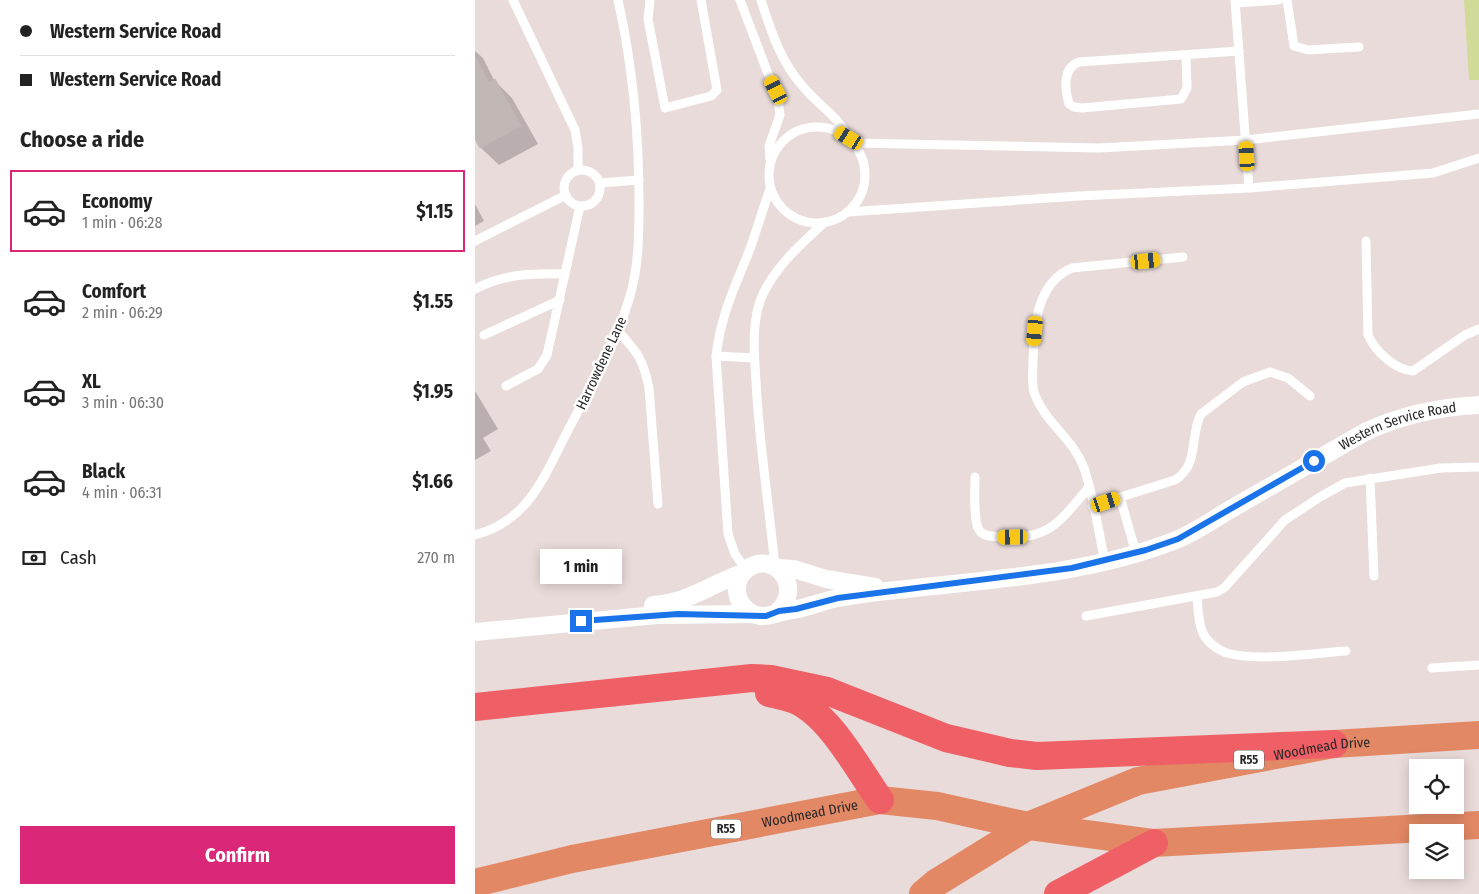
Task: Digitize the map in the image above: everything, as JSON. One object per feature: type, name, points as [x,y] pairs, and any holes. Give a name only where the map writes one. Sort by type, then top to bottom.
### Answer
[{"type":"highway","points":[[475,707],[732,678],[771,679],[827,691],[946,738],[984,748],[1028,755],[1334,744]]},
{"type":"highway","points":[[680,685],[761,692],[795,700],[827,726],[880,800]]},
{"type":"highway","points":[[1058,894],[1154,843]]},
{"type":"main road","name":"Woodmead Drive","points":[[923,894],[936,883],[1028,826],[1138,781],[1334,744],[1479,736]]},
{"type":"main road","name":"Woodmead Drive","points":[[475,883],[573,859],[880,800],[937,806],[1028,826],[1154,843],[1479,825]]},
{"type":"street","name":"Western Service Road","points":[[779,611],[796,609],[838,598],[1012,577],[1105,561],[1136,553],[1178,539],[1365,432],[1387,422],[1447,408],[1479,404]]},
{"type":"street","points":[[475,622],[675,602],[690,598],[760,564],[777,568],[785,575],[789,590],[785,604],[779,611],[766,616],[753,614],[638,617],[475,632]]},
{"type":"street","name":"Western Service Road","points":[[777,568],[794,568],[826,579],[896,590]]},
{"type":"street","points":[[745,572],[739,579],[737,593],[742,606],[753,614]]},
{"type":"lane","points":[[513,0],[575,130],[579,148],[578,170]]},
{"type":"lane","name":"Harrowdene Lane","points":[[475,535],[503,524],[516,516],[528,504],[562,443],[618,331],[635,274],[639,244],[636,112],[618,0]]},
{"type":"lane","points":[[650,0],[648,19],[665,108],[711,96],[717,90],[701,0]]},
{"type":"lane","points":[[740,0],[778,100],[780,115],[769,146],[770,162]]},
{"type":"lane","points":[[761,0],[785,64],[806,91],[843,128],[861,154],[865,169],[864,185],[858,200],[848,212]]},
{"type":"lane","points":[[1249,188],[1236,2],[1279,0]]},
{"type":"lane","points":[[1287,0],[1294,46],[1308,50],[1359,46]]},
{"type":"lane","points":[[1187,55],[1187,88],[1181,99],[1082,108],[1069,104],[1065,84],[1067,74],[1075,63],[1239,51]]},
{"type":"lane","points":[[825,222],[805,222],[786,213],[776,202],[770,189],[768,171],[773,153],[784,138],[801,128],[826,127],[851,141],[1099,148],[1246,140],[1479,114]]},
{"type":"lane","points":[[777,568],[765,490],[755,358],[756,324],[762,296],[771,279],[794,250],[825,222],[848,212],[1079,196],[1249,188],[1433,173],[1479,158]]},
{"type":"lane","points":[[578,170],[592,172],[600,184],[598,198],[593,203],[580,206],[573,204],[565,195],[564,186],[567,179],[578,170]]},
{"type":"lane","points":[[600,184],[639,180]]},
{"type":"lane","points":[[745,572],[735,554],[728,534],[716,356],[718,333],[726,306],[750,248],[770,189]]},
{"type":"lane","points":[[475,241],[565,195]]},
{"type":"lane","points":[[506,386],[537,369],[545,362],[580,206]]},
{"type":"lane","points":[[1366,241],[1368,335],[1371,343],[1397,366],[1413,371],[1465,335],[1479,329]]},
{"type":"lane","points":[[1105,561],[1084,469],[1075,448],[1043,411],[1035,394],[1033,346],[1036,315],[1051,282],[1061,273],[1071,268],[1183,257]]},
{"type":"lane","points":[[475,289],[494,279],[518,274],[565,274]]},
{"type":"lane","points":[[484,335],[559,300]]},
{"type":"lane","points":[[618,331],[642,359],[648,381],[658,504]]},
{"type":"lane","points":[[716,356],[755,358]]},
{"type":"lane","points":[[1092,506],[1175,480],[1183,475],[1191,462],[1197,421],[1201,414],[1243,382],[1270,372],[1288,378],[1310,396]]},
{"type":"lane","points":[[1086,616],[1217,592],[1225,587],[1295,512],[1345,484],[1370,478],[1441,468],[1479,467]]},
{"type":"lane","points":[[975,477],[977,525],[981,533],[987,536],[1023,537],[1045,532],[1054,526],[1088,488]]},
{"type":"lane","points":[[1370,478],[1374,576]]},
{"type":"lane","points":[[1120,497],[1136,553]]},
{"type":"lane","points":[[1197,596],[1202,632],[1215,646],[1229,654],[1266,656],[1346,651]]},
{"type":"lane","points":[[1432,668],[1479,665]]},
{"type":"green space","points":[[1464,0],[1479,0],[1479,80],[1469,80]]},
{"type":"building","points":[[475,57],[489,82],[495,79],[521,126],[480,148],[475,139]]},
{"type":"route","points":[[581,621],[678,614],[753,614],[766,616],[773,615],[779,611],[796,609],[838,598],[1012,577],[1105,561],[1178,539],[1314,461]]}]
